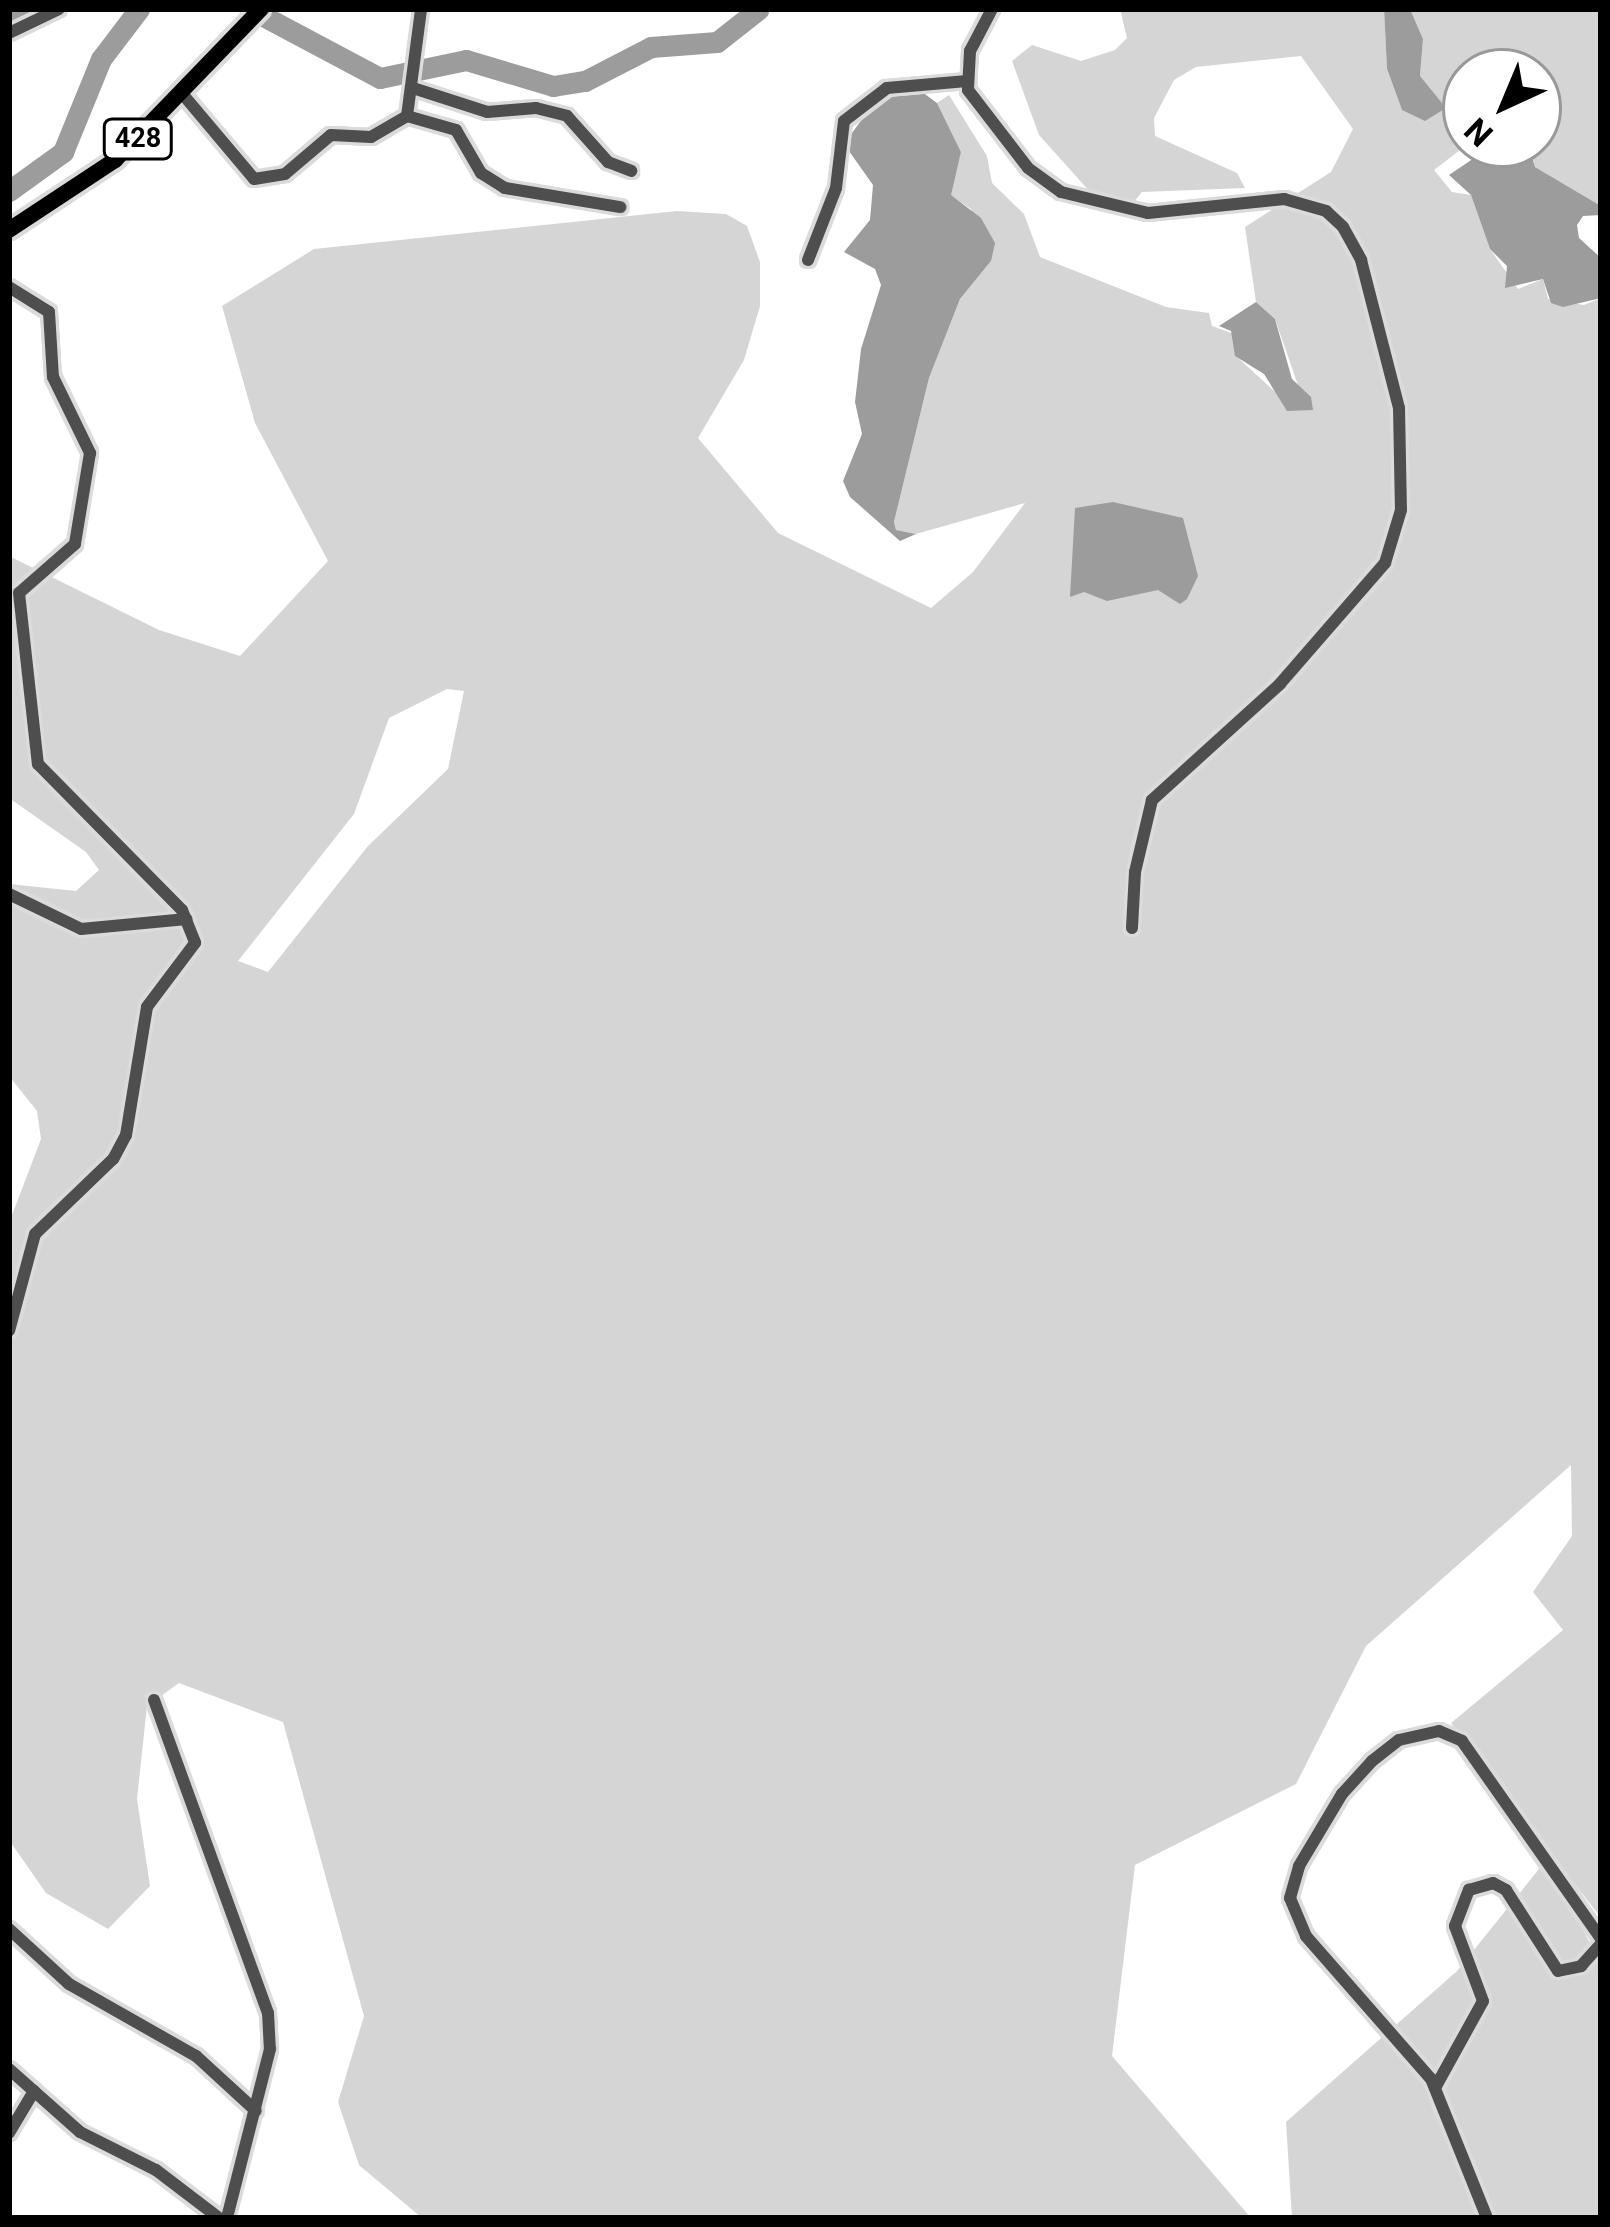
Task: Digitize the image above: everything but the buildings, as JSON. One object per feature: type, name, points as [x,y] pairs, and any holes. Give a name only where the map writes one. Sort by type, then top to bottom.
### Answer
[{"type":"highway","name":"428","points":[[9,230],[104,169],[260,9]]},
{"type":"street","points":[[9,33],[59,9]]},
{"type":"street","points":[[180,91],[245,170],[263,180],[285,174],[323,138],[371,136],[407,116],[416,88],[410,57],[425,27],[422,9]]},
{"type":"street","points":[[992,9],[970,51],[968,81],[974,104],[1028,168],[1082,202],[1148,213],[1284,199],[1326,211],[1361,260],[1393,371],[1401,510],[1384,563],[1280,684],[1152,800],[1135,872],[1132,928]]},
{"type":"street","points":[[808,260],[836,188],[844,121],[887,88],[968,81]]},
{"type":"street","points":[[416,88],[488,112],[536,108],[567,116],[608,162],[631,171]]},
{"type":"street","points":[[407,116],[456,130],[481,172],[505,188],[620,207]]},
{"type":"street","points":[[9,287],[49,312],[53,376],[91,453],[74,544],[19,593],[38,764],[187,919],[195,943],[154,994],[141,1027],[126,1135],[113,1159],[35,1234],[9,1331]]},
{"type":"street","points":[[9,894],[81,929],[187,919]]},
{"type":"street","points":[[9,2069],[80,2132],[156,2170],[223,2218],[256,2111],[268,2013],[154,1700]]},
{"type":"street","points":[[1435,2088],[1483,2001],[1455,1926],[1469,1890],[1493,1883],[1506,1890],[1558,1971],[1581,1966],[1601,1941],[1462,1741],[1417,1732],[1372,1761],[1308,1849],[1290,1898],[1329,1967],[1435,2088],[1487,2218]]},
{"type":"street","points":[[9,1930],[69,1984],[196,2056],[256,2111]]},
{"type":"street","points":[[9,2133],[34,2091]]},
{"type":"shaded area","points":[[1120,9],[1384,9],[1387,69],[1402,110],[1420,76],[1423,39],[1410,9],[1601,9],[1601,206],[1537,168],[1562,168],[1562,48],[1442,48],[1442,164],[1434,170],[1452,192],[1471,195],[1490,249],[1518,289],[1543,279],[1548,299],[1584,305],[1601,298],[1601,1918],[1451,1723],[1563,1630],[1533,1592],[1572,1536],[1571,1465],[1366,1646],[1296,1784],[1135,1865],[1112,2056],[1251,2218],[422,2218],[359,2165],[338,2102],[364,2016],[283,1722],[179,1683],[147,1706],[137,1799],[150,1886],[108,1929],[46,1893],[9,1840],[9,1223],[41,1139],[37,1111],[9,1076],[9,884],[76,891],[99,870],[86,852],[9,798],[9,556],[159,630],[240,656],[328,561],[255,423],[222,306],[314,249],[677,211],[726,214],[747,226],[760,262],[760,306],[744,360],[698,438],[778,533],[931,608],[973,572],[1025,503],[916,534],[896,530],[894,522],[929,378],[960,299],[991,261],[971,209],[950,195],[961,152],[937,103],[949,95],[987,156],[992,183],[1024,214],[1040,257],[1166,307],[1209,313],[1212,326],[1234,334],[1236,356],[1284,400],[1300,391],[1275,319],[1256,302],[1245,227],[1331,172],[1353,129],[1301,56],[1196,67],[1174,80],[1154,118],[1155,136],[1237,173],[1245,188],[1142,192],[1133,203],[1092,194],[1039,135],[1012,61],[1032,45],[1081,61],[1115,50],[1127,38]],"holes":[[[447,689],[464,691],[448,769],[368,846],[268,972],[238,961],[354,814],[389,718]]]},
{"type":"shaded area","points":[[1384,9],[1410,9],[1423,39],[1420,76],[1442,103],[1442,110],[1425,121],[1402,110],[1387,69]]},
{"type":"shaded area","points":[[922,92],[937,103],[961,152],[951,195],[981,218],[995,243],[991,261],[960,299],[929,378],[894,522],[896,530],[916,534],[900,541],[850,497],[843,481],[862,434],[855,402],[861,349],[881,285],[875,269],[844,252],[870,220],[873,185],[844,144],[879,96]]},
{"type":"shaded area","points":[[1459,168],[1537,168],[1601,206],[1601,215],[1583,216],[1577,225],[1579,238],[1601,258],[1601,298],[1563,307],[1551,303],[1543,279],[1505,288],[1507,266],[1490,249],[1471,195],[1449,175]]},
{"type":"shaded area","points":[[1256,302],[1275,319],[1292,379],[1311,397],[1313,410],[1287,411],[1264,374],[1235,356],[1231,331],[1219,326]]},
{"type":"shaded area","points":[[1113,502],[1183,518],[1198,576],[1180,604],[1158,590],[1107,601],[1084,592],[1070,597],[1075,508]]},
{"type":"shaded area","points":[[1547,1859],[1601,1965],[1601,2218],[1292,2218],[1286,2122],[1457,1971]]},
{"type":"waterway","points":[[9,19],[38,9]]},
{"type":"waterway","points":[[9,191],[63,152],[101,59],[139,9]]},
{"type":"waterway","points":[[250,9],[380,78],[466,60],[553,86],[585,81],[651,47],[717,42],[759,9]]}]
